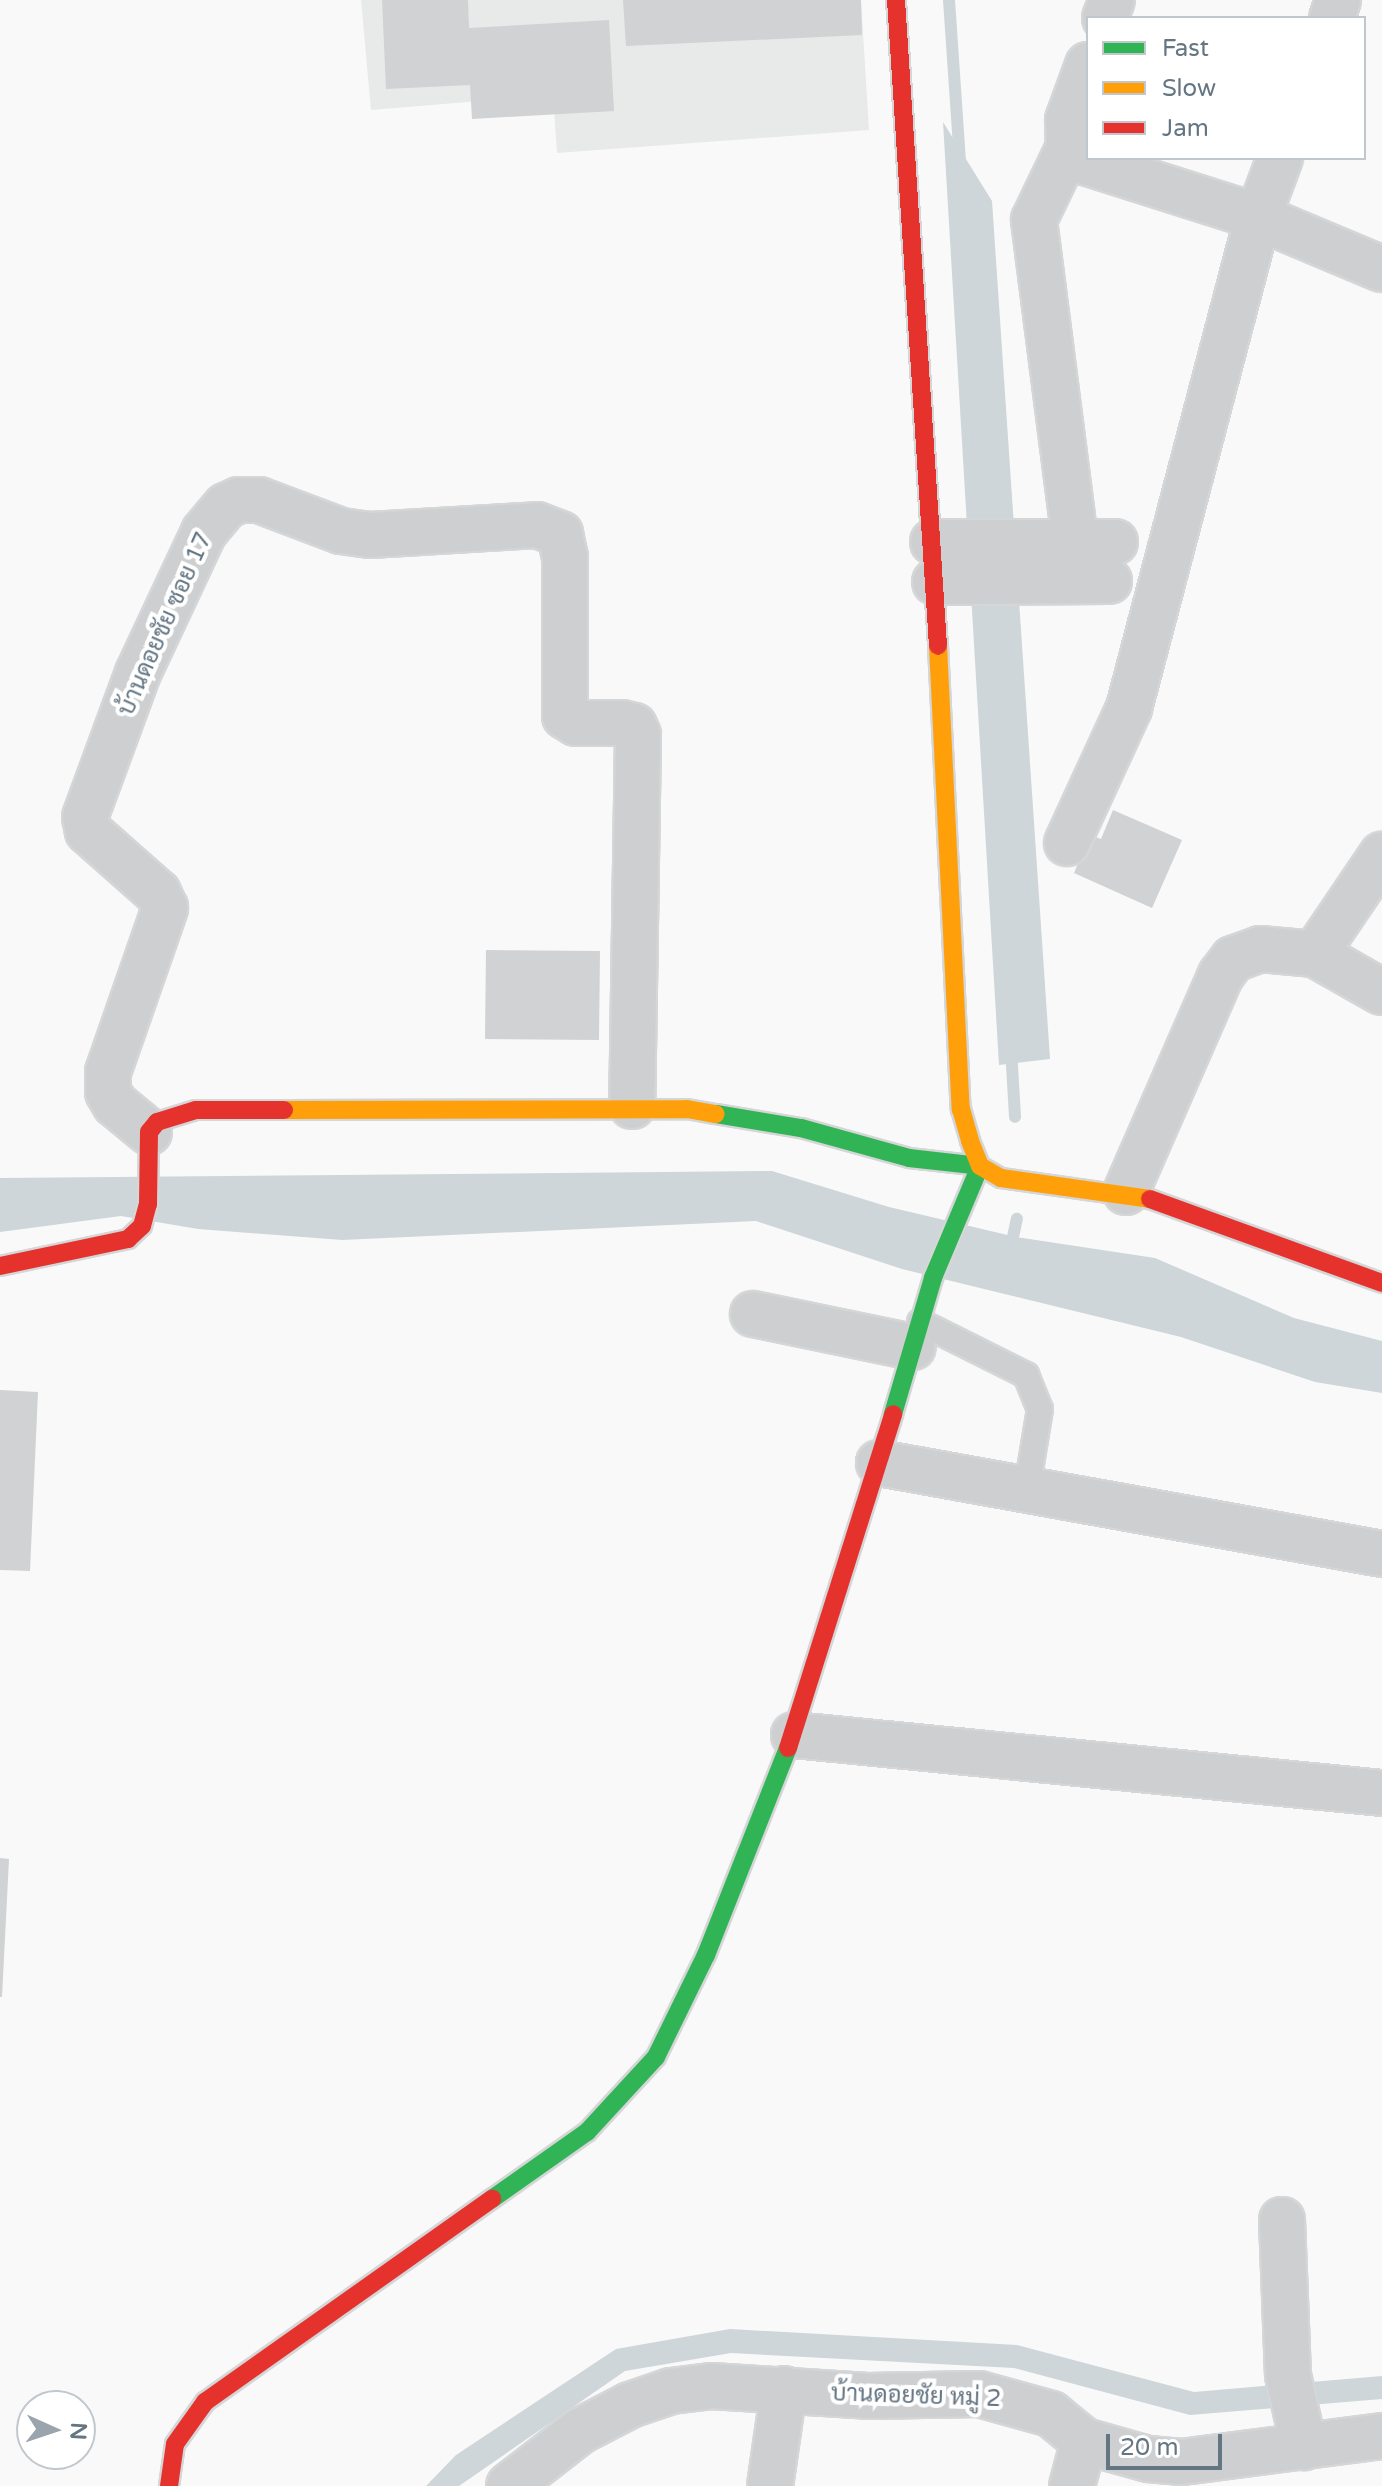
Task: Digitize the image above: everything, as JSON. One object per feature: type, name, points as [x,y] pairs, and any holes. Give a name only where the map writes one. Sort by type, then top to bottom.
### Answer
[{"type":"street","points":[[169,2486],[175,2444],[205,2402],[233,2378],[587,2132],[632,2088],[675,2026],[794,1735],[933,1278],[980,1166],[961,1109],[950,562],[896,0]]},
{"type":"street","points":[[1080,557],[1034,220],[1069,147],[1068,120],[1086,70]]},
{"type":"street","points":[[1069,147],[1085,162],[1258,217],[1382,269]]},
{"type":"street","points":[[1067,843],[1129,708],[1258,217],[1279,160]]},
{"type":"street","name":"บ้านดอยชัย ซอย 17","points":[[148,1143],[108,1092],[108,1072],[165,908],[158,893],[88,831],[85,817],[138,673],[204,532],[226,506],[239,500],[259,500],[341,531],[370,535],[537,525],[560,534],[565,557],[565,716],[576,723],[634,726],[638,735],[632,1106]]},
{"type":"street","points":[[950,562],[1080,557],[1140,537],[1164,570]]},
{"type":"street","points":[[1315,954],[1382,855]]},
{"type":"street","points":[[1126,1192],[1221,975],[1233,959],[1260,949],[1315,954],[1382,992]]},
{"type":"street","points":[[0,1266],[128,1239],[142,1226],[148,1204],[148,1143],[157,1122],[196,1110],[632,1106],[742,1116],[909,1158],[980,1166],[1018,1181],[1126,1192],[1382,1283]]},
{"type":"street","points":[[753,1314],[917,1334]]},
{"type":"street","points":[[879,1463],[1382,1554]]},
{"type":"street","points":[[794,1735],[1382,1793]]},
{"type":"street","points":[[1282,2220],[1288,2375],[1304,2447]]},
{"type":"street","name":"บ้านดอยชัย หมู่ 2","points":[[509,2486],[580,2431],[630,2405],[711,2386],[1010,2399],[1051,2414],[1084,2441],[1148,2459],[1182,2462],[1382,2436]]},
{"type":"street","points":[[770,2486],[784,2389]]},
{"type":"street","points":[[1072,2486],[1084,2441]]},
{"type":"lane","points":[[917,1334],[1026,1375],[1040,1409],[1030,1470]]},
{"type":"shaded area","points":[[361,0],[861,0],[869,130],[557,153],[553,95],[371,110]]},
{"type":"shaded area","points":[[943,122],[992,201],[1050,1059],[999,1065]]},
{"type":"shaded area","points":[[772,1171],[889,1207],[1016,1237],[1155,1258],[1294,1318],[1382,1341],[1382,1393],[1315,1382],[1181,1337],[902,1269],[756,1221],[342,1240],[198,1229],[121,1216],[0,1232],[0,1178]]},
{"type":"shaded area","points":[[730,2329],[1017,2345],[1194,2392],[1382,2376],[1382,2399],[1190,2415],[1014,2368],[731,2353],[625,2371],[459,2486],[426,2486],[456,2455],[616,2349]]},
{"type":"building","points":[[382,0],[468,0],[469,28],[609,20],[614,111],[472,119],[470,85],[386,89]]},
{"type":"building","points":[[623,0],[861,0],[862,35],[626,46]]},
{"type":"building","points":[[1113,810],[1182,840],[1152,908],[1074,873],[1090,835],[1101,839]]},
{"type":"building","points":[[486,950],[600,951],[599,1040],[485,1039]]},
{"type":"building","points":[[0,1390],[38,1392],[30,1571],[0,1570]]},
{"type":"building","points":[[0,1858],[9,1859],[2,1997],[0,1997]]},
{"type":"waterway","points":[[949,0],[960,160]]},
{"type":"waterway","points":[[1011,1049],[1015,1117]]},
{"type":"waterway","points":[[1010,1251],[1017,1219]]},
{"type":"traffic: fast","points":[[716,1114],[801,1128],[909,1158],[980,1166],[933,1278],[893,1414]]},
{"type":"traffic: fast","points":[[492,2199],[587,2132],[656,2057],[706,1955],[788,1748]]},
{"type":"traffic: slow","points":[[938,646],[961,1109],[970,1141],[980,1166],[1001,1178],[1150,1199]]},
{"type":"traffic: slow","points":[[284,1110],[687,1109],[716,1114]]},
{"type":"traffic: jam","points":[[896,0],[938,646]]},
{"type":"traffic: jam","points":[[0,1266],[128,1239],[142,1226],[148,1204],[149,1132],[157,1122],[196,1110],[284,1110]]},
{"type":"traffic: jam","points":[[1150,1199],[1382,1283]]},
{"type":"traffic: jam","points":[[788,1748],[893,1414]]},
{"type":"traffic: jam","points":[[169,2486],[175,2444],[205,2402],[492,2199]]}]
